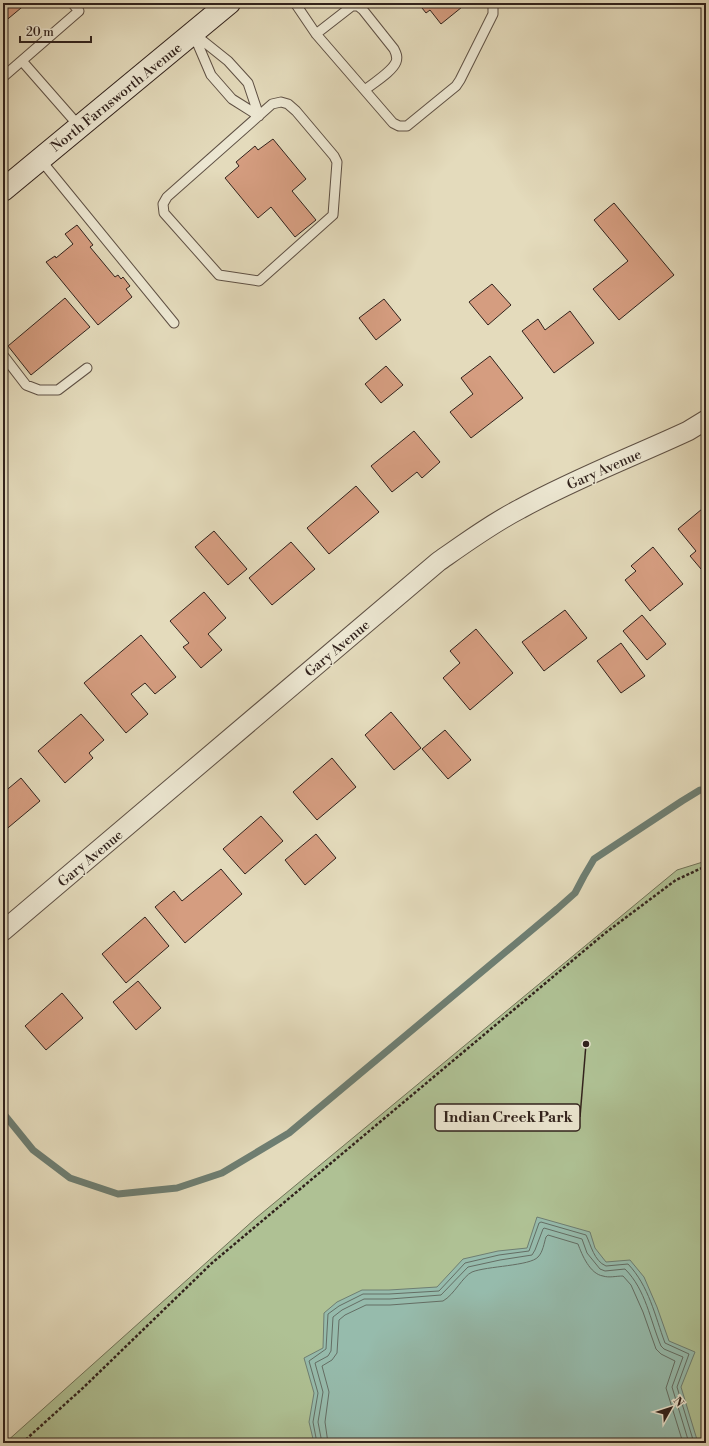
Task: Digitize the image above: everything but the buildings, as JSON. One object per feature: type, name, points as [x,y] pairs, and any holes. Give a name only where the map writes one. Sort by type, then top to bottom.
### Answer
[{"type":"main road","name":"North Farnsworth Avenue","points":[[3,190],[229,3]]},
{"type":"street","name":"Gary Avenue","points":[[3,931],[438,562],[477,534],[520,508],[568,484],[688,431],[706,420]]},
{"type":"lane","points":[[3,77],[79,11],[72,3]]},
{"type":"lane","points":[[295,3],[316,34],[393,123],[399,126],[407,126],[456,86],[493,14],[493,3]]},
{"type":"lane","points":[[316,34],[352,6],[358,6],[363,10],[394,49],[397,56],[392,69],[365,90]]},
{"type":"lane","points":[[193,33],[211,75],[232,99],[259,116]]},
{"type":"lane","points":[[193,33],[228,61],[248,83],[259,116]]},
{"type":"lane","points":[[22,60],[79,126]]},
{"type":"lane","points":[[281,102],[288,104],[296,111],[329,150],[337,162],[333,214],[259,281],[218,275],[164,213],[163,204],[167,197],[259,116],[272,104],[281,102]]},
{"type":"lane","points":[[40,159],[174,324]]},
{"type":"lane","points":[[3,355],[26,384],[39,390],[58,390],[87,368]]},
{"type":"path","points":[[22,1443],[84,1387],[218,1258],[604,934],[676,880],[706,866]]},
{"type":"shaded area","points":[[706,861],[706,1443],[5,1443],[256,1218],[677,870]]},
{"type":"water","points":[[537,1217],[590,1232],[595,1248],[606,1262],[630,1260],[644,1277],[669,1341],[695,1352],[681,1387],[698,1443],[314,1443],[309,1422],[314,1393],[304,1358],[323,1348],[324,1313],[337,1302],[362,1290],[437,1287],[463,1259],[498,1251],[527,1248]]},
{"type":"waterway","points":[[3,1113],[33,1150],[70,1178],[118,1194],[177,1188],[222,1173],[289,1133],[557,909],[575,893],[594,859],[682,801],[700,790],[706,790]]},
{"type":"place","name":"Indian Creek Park","points":[[586,1044]]}]
